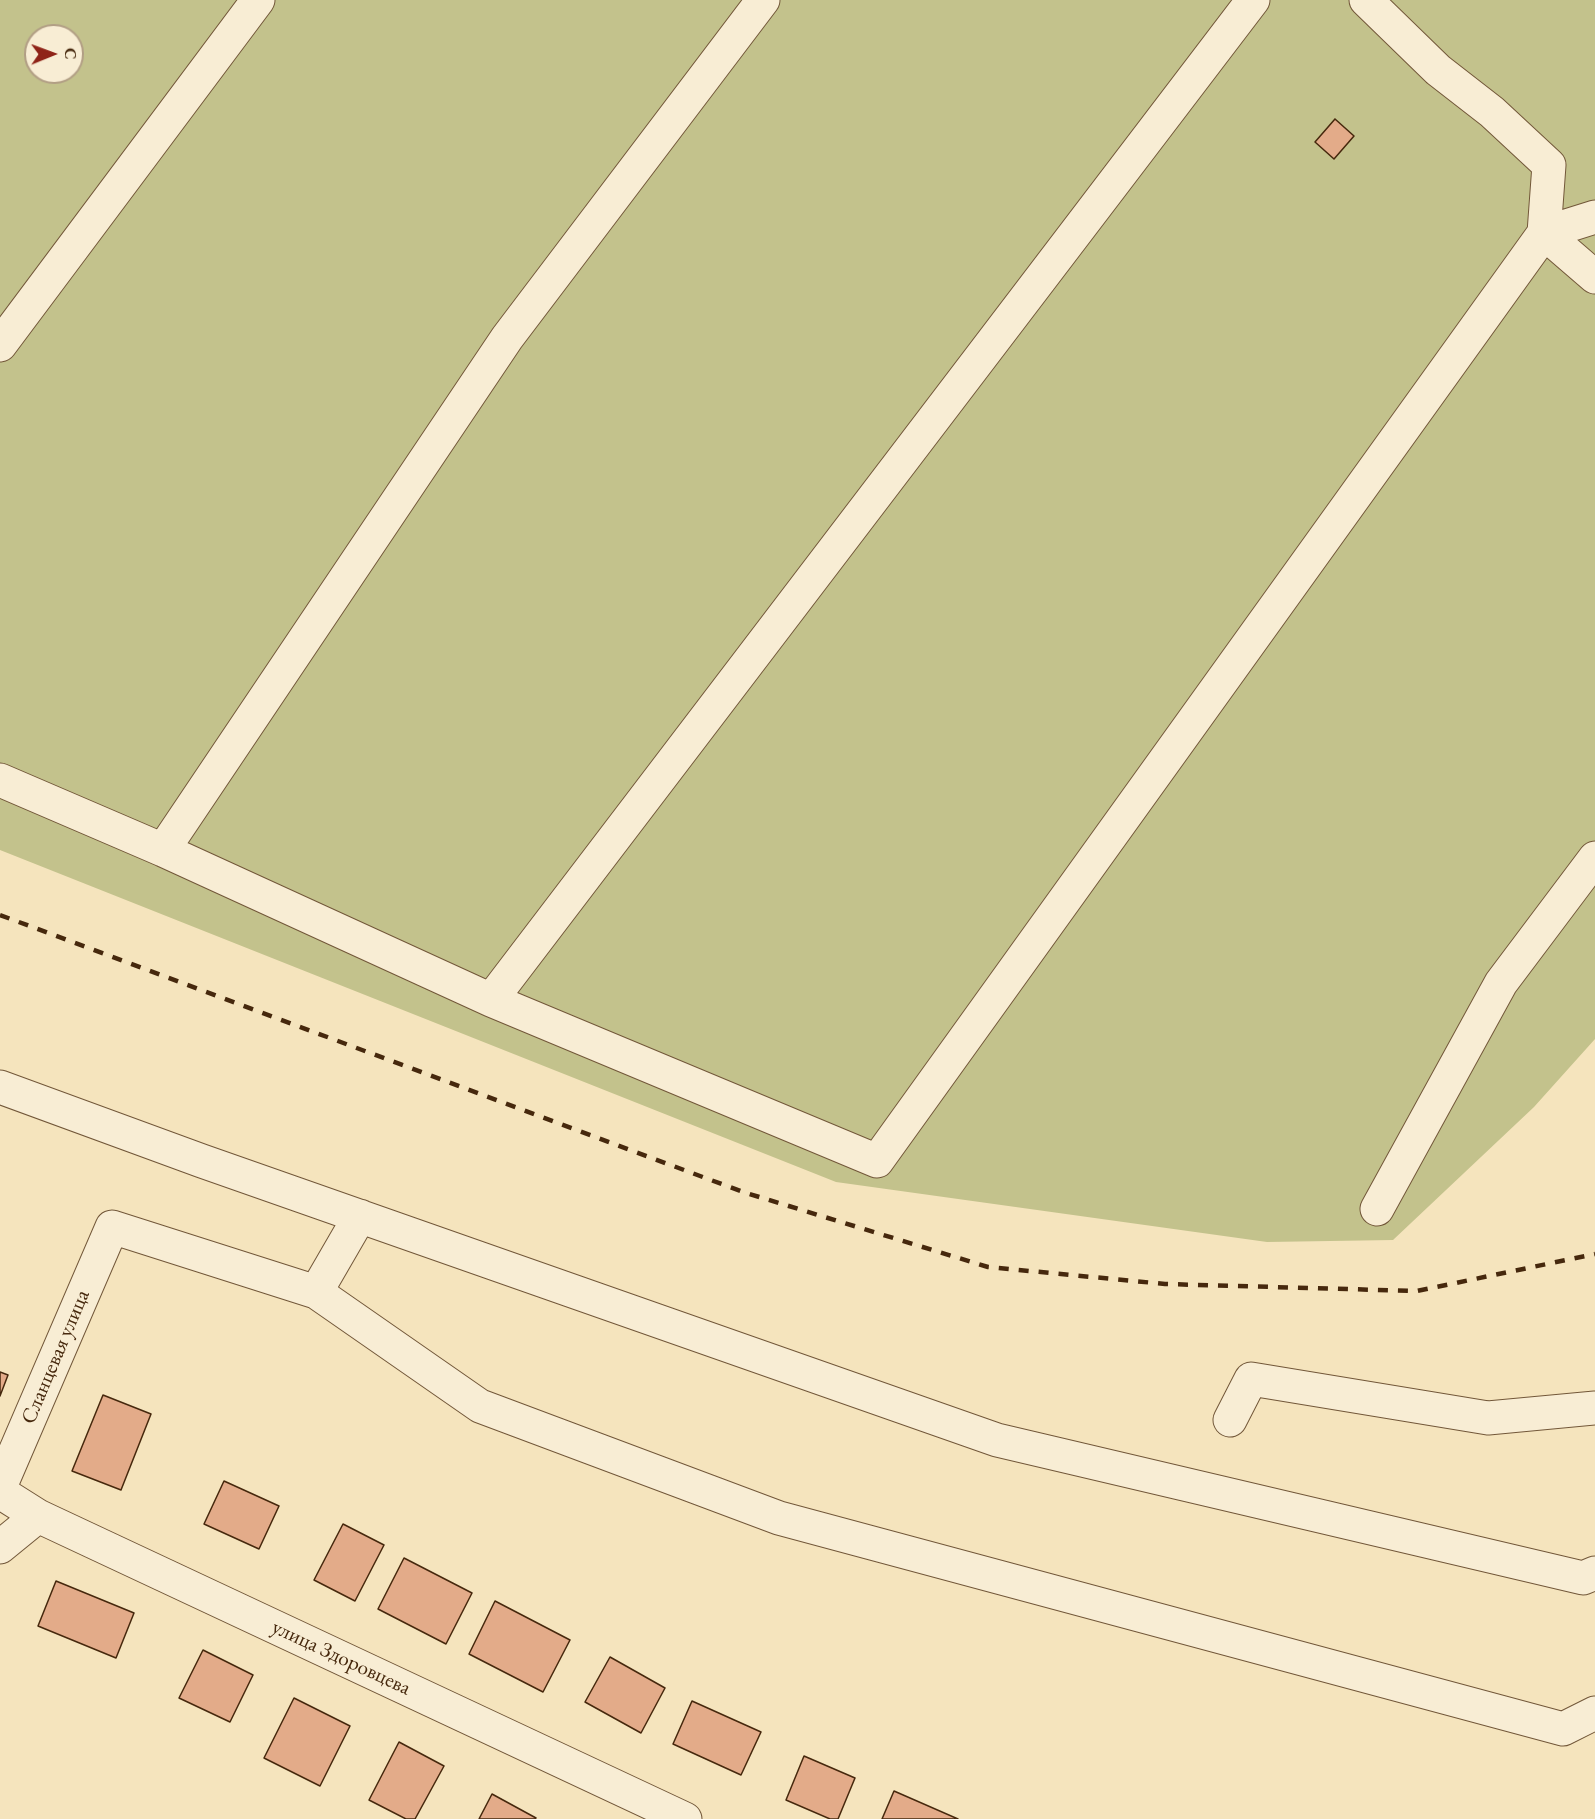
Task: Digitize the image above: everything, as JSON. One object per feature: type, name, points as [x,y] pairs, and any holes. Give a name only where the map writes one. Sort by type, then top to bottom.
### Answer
[{"type":"street","points":[[0,345],[258,0]]},
{"type":"street","points":[[163,850],[507,338],[763,0]]},
{"type":"street","points":[[490,1000],[1253,0]]},
{"type":"street","points":[[0,780],[163,850],[490,1000],[876,1161],[1544,233],[1549,165],[1492,112],[1438,70],[1366,0]]},
{"type":"street","points":[[1544,233],[1595,217]]},
{"type":"street","points":[[1544,233],[1595,277]]},
{"type":"street","points":[[1377,1209],[1501,983],[1595,858]]},
{"type":"street","points":[[0,1087],[997,1440],[1591,1585]]},
{"type":"street","points":[[360,1216],[316,1292],[480,1406],[778,1518],[1563,1729],[1595,1713]]},
{"type":"street","name":"Сланцевая улица","points":[[0,1487],[112,1227],[316,1292]]},
{"type":"street","points":[[1230,1420],[1251,1379],[1488,1418],[1595,1408]]},
{"type":"street","name":"улица Здоровцева","points":[[0,1492],[38,1516],[685,1819]]},
{"type":"street","points":[[0,1547],[38,1516]]},
{"type":"shaded area","points":[[0,0],[1595,0],[1595,1039],[1534,1107],[1393,1240],[1267,1242],[836,1182],[0,850]]},
{"type":"building","points":[[1335,119],[1354,136],[1334,159],[1315,142]]},
{"type":"building","points":[[0,1372],[8,1375],[0,1396]]},
{"type":"building","points":[[103,1395],[151,1414],[121,1490],[72,1471]]},
{"type":"building","points":[[224,1481],[279,1506],[259,1549],[204,1524]]},
{"type":"building","points":[[343,1524],[384,1545],[355,1601],[314,1580]]},
{"type":"building","points":[[404,1558],[472,1593],[446,1644],[378,1609]]},
{"type":"building","points":[[56,1581],[134,1613],[116,1658],[38,1626]]},
{"type":"building","points":[[495,1601],[570,1640],[543,1692],[469,1654]]},
{"type":"building","points":[[203,1650],[253,1675],[230,1722],[179,1698]]},
{"type":"building","points":[[610,1657],[665,1688],[641,1733],[585,1702]]},
{"type":"building","points":[[294,1698],[350,1726],[320,1786],[264,1758]]},
{"type":"building","points":[[692,1701],[761,1732],[741,1775],[673,1744]]},
{"type":"building","points":[[399,1742],[444,1766],[415,1819],[406,1819],[369,1800]]},
{"type":"building","points":[[804,1756],[855,1778],[838,1819],[830,1819],[786,1800]]},
{"type":"building","points":[[894,1791],[958,1819],[882,1819]]},
{"type":"building","points":[[492,1794],[536,1818],[479,1819]]},
{"type":"railway","points":[[0,915],[743,1192],[988,1267],[1165,1284],[1417,1291],[1595,1254]]}]
